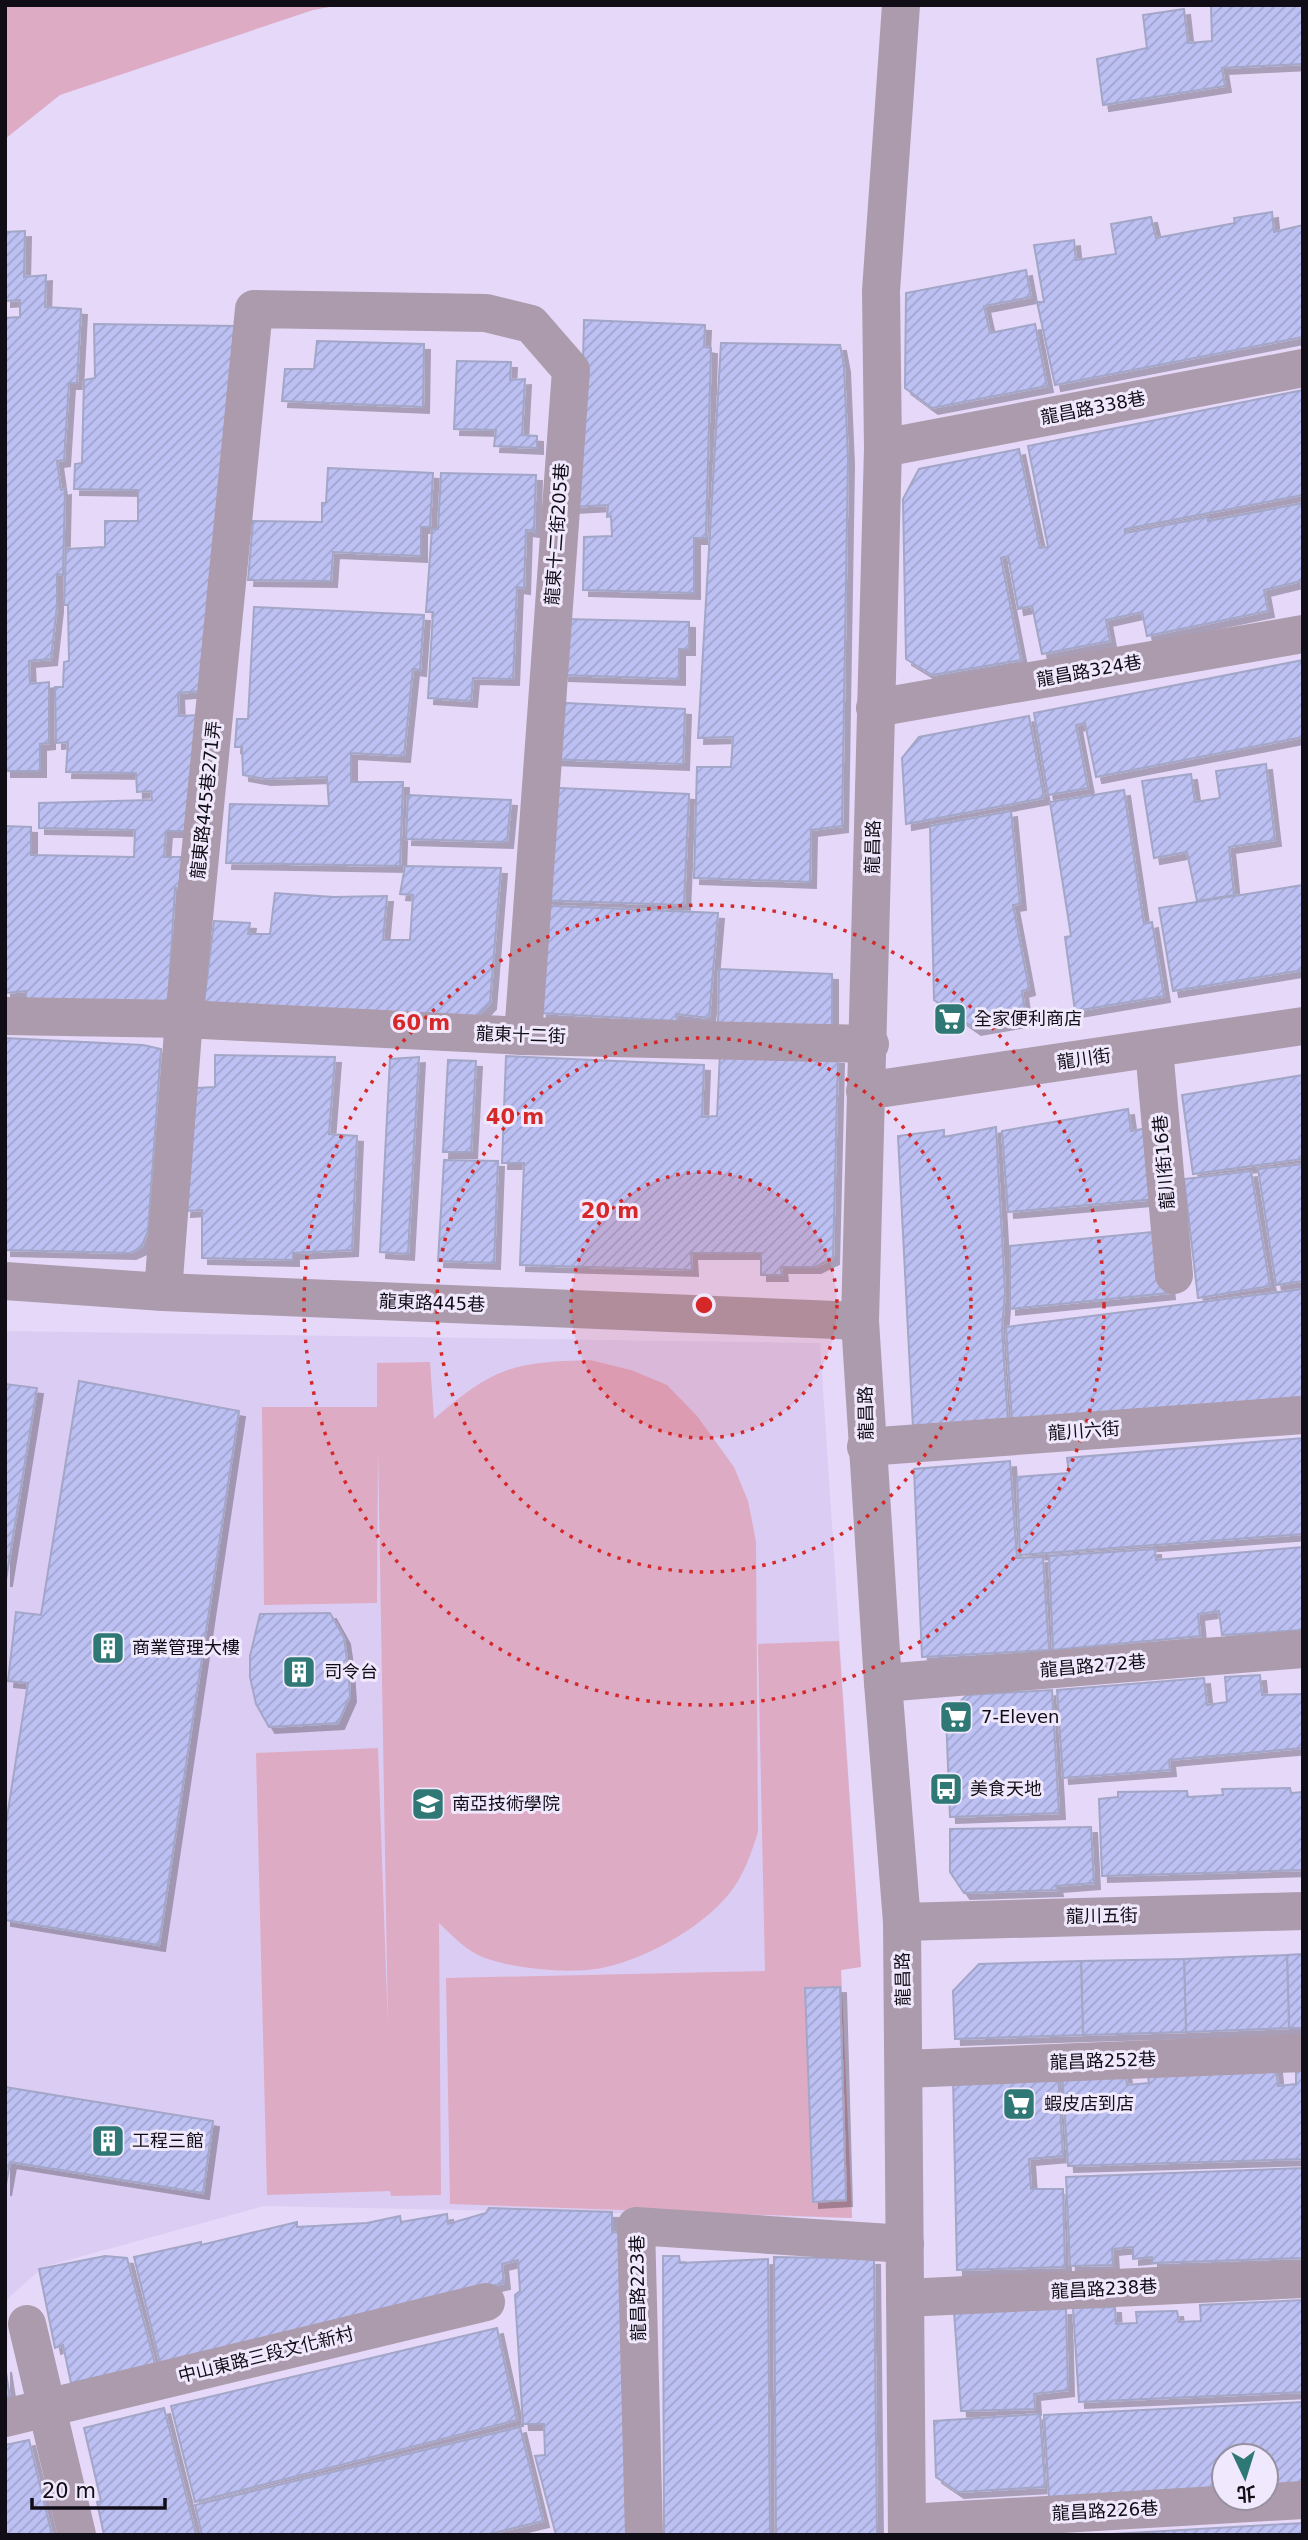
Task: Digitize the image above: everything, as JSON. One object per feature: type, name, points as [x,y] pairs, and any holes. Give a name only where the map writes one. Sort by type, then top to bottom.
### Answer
[{"type":"street","name":"龍昌路","points":[[901,5],[880,291],[883,448],[875,708],[870,1044],[866,1091],[860,1321],[865,1370],[866,1447],[902,1922],[907,2529]]},
{"type":"street","name":"龍東路445巷271弄","points":[[163,1292],[184,1019],[254,309]]},
{"type":"street","name":"龍東十二街205巷","points":[[254,309],[485,313],[531,324],[570,369],[523,1036]]},
{"type":"street","name":"龍昌路338巷","points":[[883,448],[1303,368]]},
{"type":"street","name":"龍昌路324巷","points":[[875,708],[1303,634]]},
{"type":"street","name":"龍東十二街","points":[[5,1016],[184,1019],[523,1036],[870,1044]]},
{"type":"street","name":"龍川街","points":[[866,1091],[1303,1026]]},
{"type":"street","name":"龍川街16巷","points":[[1154,1049],[1174,1275]]},
{"type":"street","name":"龍東路445巷","points":[[5,1281],[163,1292],[860,1321]]},
{"type":"street","name":"龍川六街","points":[[866,1447],[1303,1415]]},
{"type":"street","name":"龍昌路272巷","points":[[883,1683],[1303,1649]]},
{"type":"street","name":"龍川五街","points":[[902,1922],[1303,1911]]},
{"type":"street","name":"龍昌路252巷","points":[[904,2069],[1303,2053]]},
{"type":"street","name":"龍昌路223巷","points":[[644,2535],[636,2226],[905,2244]]},
{"type":"street","name":"龍昌路238巷","points":[[905,2298],[1303,2279]]},
{"type":"street","name":"中山東路三段文化新村","points":[[5,2418],[486,2302]]},
{"type":"street","points":[[27,2324],[77,2535]]},
{"type":"street","name":"龍昌路226巷","points":[[907,2529],[1303,2500]]},
{"type":"shaded area","points":[[5,5],[341,5],[313,10],[60,95],[5,139]]},
{"type":"shaded area","name":"南亞技術學院","points":[[5,1331],[820,1343],[861,1967],[841,1970],[852,2218],[264,2206],[43,2267],[5,2301]]},
{"type":"shaded area","points":[[590,1360],[631,1370],[667,1385],[697,1416],[734,1467],[748,1501],[756,1541],[758,1832],[750,1856],[729,1894],[704,1918],[673,1940],[639,1956],[606,1967],[562,1971],[498,1962],[472,1951],[439,1923],[441,2195],[391,2196],[390,2191],[267,2195],[256,1753],[378,1748],[388,2027],[378,1447],[377,1603],[264,1605],[262,1407],[377,1407],[377,1363],[430,1362],[434,1419],[472,1389],[505,1371],[541,1363]]},
{"type":"shaded area","points":[[839,1641],[861,1967],[841,1970],[852,2218],[450,2204],[446,1978],[765,1971],[758,1644]]},
{"type":"building","points":[[1211,5],[1303,5],[1303,64],[1222,68],[1225,86],[1103,105],[1097,59],[1147,48],[1143,15],[1184,9],[1188,43],[1212,41]]},
{"type":"building","points":[[1272,212],[1274,232],[1303,225],[1303,337],[1055,385],[1037,302],[1044,302],[1034,245],[1074,240],[1076,260],[1116,254],[1111,224],[1151,217],[1156,238],[1235,223],[1234,218]]},
{"type":"building","points":[[25,231],[24,277],[46,275],[45,307],[81,309],[77,383],[69,383],[64,460],[57,461],[61,490],[65,489],[63,575],[57,574],[57,606],[51,659],[29,661],[30,684],[49,682],[49,743],[40,744],[40,771],[5,771],[5,318],[20,317],[20,300],[5,301],[5,232]]},
{"type":"building","points":[[1026,270],[1031,297],[984,306],[990,333],[1035,324],[1047,386],[932,408],[905,388],[906,293]]},
{"type":"building","points":[[584,320],[705,325],[704,347],[711,348],[706,538],[694,538],[694,593],[583,590],[584,537],[612,536],[611,516],[607,517],[608,505],[571,507],[581,447]]},
{"type":"building","points":[[94,324],[235,326],[200,691],[178,693],[179,716],[199,715],[187,831],[166,831],[164,857],[183,857],[182,889],[175,888],[168,1003],[26,1004],[26,991],[5,993],[5,826],[31,827],[31,855],[134,857],[135,830],[39,828],[39,803],[152,800],[151,791],[137,792],[136,773],[66,772],[68,742],[56,743],[55,687],[63,687],[64,662],[69,661],[68,605],[64,605],[66,549],[105,547],[105,521],[138,521],[138,490],[74,489],[75,464],[82,463],[84,380],[95,378]]},
{"type":"building","points":[[317,341],[424,344],[423,407],[282,401],[285,369],[314,369]]},
{"type":"building","points":[[721,343],[840,345],[844,366],[848,459],[842,826],[811,830],[810,882],[694,878],[697,767],[731,767],[733,737],[698,738]]},
{"type":"building","points":[[457,361],[511,362],[510,380],[525,379],[522,435],[537,436],[537,448],[494,446],[496,430],[454,429]]},
{"type":"building","points":[[1303,390],[1303,495],[1125,529],[1125,533],[1303,503],[1303,591],[1301,581],[1264,590],[1268,611],[1147,636],[1142,612],[1106,620],[1110,641],[1042,654],[1032,606],[1018,609],[1008,556],[1001,558],[1021,660],[932,675],[906,659],[903,499],[919,469],[1019,449],[1040,548],[1048,547],[1028,446]]},
{"type":"building","points":[[328,468],[433,473],[430,527],[421,527],[421,556],[333,552],[331,581],[248,580],[253,521],[322,522]]},
{"type":"building","points":[[441,473],[536,475],[534,531],[526,530],[524,588],[517,587],[513,679],[473,678],[471,701],[428,698],[433,612],[426,612],[432,529],[438,529]]},
{"type":"building","points":[[254,607],[424,615],[420,670],[413,669],[404,756],[351,753],[351,782],[403,782],[400,866],[226,863],[230,804],[329,806],[327,777],[265,779],[243,775],[242,747],[235,747],[237,719],[248,719]]},
{"type":"building","points":[[564,619],[689,622],[689,649],[679,649],[679,679],[563,675]]},
{"type":"building","points":[[1303,660],[1303,737],[1096,777],[1085,723],[1076,725],[1088,788],[1048,795],[1034,713]]},
{"type":"building","points":[[546,702],[685,709],[683,764],[548,759]]},
{"type":"building","points":[[1029,716],[1044,798],[906,824],[902,758],[919,737]]},
{"type":"building","points":[[1266,764],[1275,840],[1229,847],[1234,895],[1197,901],[1187,852],[1154,858],[1142,781],[1191,774],[1195,802],[1220,798],[1216,771]]},
{"type":"building","points":[[538,787],[689,794],[684,905],[534,900]]},
{"type":"building","points":[[1124,790],[1144,924],[1152,922],[1164,996],[1075,1011],[1065,937],[1071,936],[1050,802]]},
{"type":"building","points":[[408,795],[511,800],[507,842],[406,839]]},
{"type":"building","points":[[1011,811],[1020,904],[1013,905],[1029,989],[1022,991],[1026,1020],[975,1029],[934,1000],[930,826]]},
{"type":"building","points":[[405,866],[501,868],[490,1003],[477,1017],[203,1012],[214,921],[250,923],[248,934],[270,934],[275,893],[334,897],[387,896],[383,940],[410,940],[413,895],[400,894]]},
{"type":"building","points":[[1303,885],[1303,970],[1173,991],[1159,908]]},
{"type":"building","points":[[530,905],[718,913],[709,1018],[676,1014],[677,1021],[541,1013]]},
{"type":"building","points":[[719,969],[832,974],[832,1030],[718,1028]]},
{"type":"building","points":[[5,1038],[143,1045],[161,1049],[148,1231],[141,1248],[130,1253],[5,1250]]},
{"type":"building","points":[[720,1053],[838,1058],[833,1258],[815,1267],[781,1267],[782,1275],[761,1275],[761,1253],[691,1253],[692,1270],[520,1265],[524,1163],[502,1163],[506,1056],[704,1065],[702,1117],[717,1116]]},
{"type":"building","points":[[215,1055],[335,1057],[329,1134],[357,1136],[352,1250],[293,1253],[293,1260],[202,1258],[202,1210],[185,1211],[196,1088],[215,1087]]},
{"type":"building","points":[[419,1057],[408,1254],[380,1252],[390,1059]]},
{"type":"building","points":[[448,1060],[476,1061],[471,1152],[443,1152]]},
{"type":"building","points":[[1303,1075],[1303,1159],[1193,1174],[1182,1095]]},
{"type":"building","points":[[1128,1109],[1131,1131],[1153,1127],[1156,1199],[1008,1212],[1002,1131]]},
{"type":"building","points":[[996,1127],[1005,1292],[1002,1328],[1008,1422],[913,1428],[898,1136],[944,1130],[944,1137]]},
{"type":"building","points":[[444,1160],[498,1161],[494,1263],[438,1261]]},
{"type":"building","points":[[1303,1164],[1303,1281],[1276,1285],[1258,1169]]},
{"type":"building","points":[[1251,1171],[1270,1286],[1198,1298],[1184,1179]]},
{"type":"building","points":[[1162,1231],[1169,1293],[1010,1309],[1010,1246]]},
{"type":"building","points":[[1303,1289],[1303,1397],[1012,1421],[1006,1327]]},
{"type":"building","name":"商業管理大樓","points":[[79,1381],[239,1411],[159,1945],[5,1920],[5,1830],[28,1683],[8,1681],[16,1612],[41,1615]]},
{"type":"building","points":[[5,1384],[37,1388],[6,1580],[5,1580]]},
{"type":"building","points":[[1303,1438],[1303,1534],[1020,1555],[1017,1477],[1069,1473],[1067,1458]]},
{"type":"building","points":[[1010,1461],[1017,1558],[1043,1557],[1049,1650],[922,1657],[914,1469]]},
{"type":"building","points":[[1303,1547],[1303,1630],[1222,1635],[1219,1611],[1198,1614],[1200,1636],[1053,1650],[1049,1556],[1155,1549],[1156,1560]]},
{"type":"building","name":"司令台","points":[[330,1613],[344,1638],[348,1666],[350,1696],[338,1723],[269,1727],[256,1704],[250,1677],[250,1656],[260,1614]]},
{"type":"building","points":[[1260,1675],[1262,1695],[1303,1694],[1303,1748],[1169,1760],[1170,1770],[1063,1778],[1057,1690],[1204,1678],[1207,1705],[1227,1702],[1225,1677]]},
{"type":"building","points":[[1052,1690],[1059,1813],[950,1817],[946,1715],[967,1695]]},
{"type":"building","points":[[1290,1788],[1291,1793],[1303,1792],[1303,1870],[1102,1876],[1099,1799],[1118,1797],[1118,1792],[1187,1791],[1188,1797],[1223,1795],[1222,1789]]},
{"type":"building","points":[[1091,1827],[1094,1883],[1056,1886],[1057,1890],[964,1893],[950,1872],[950,1829]]},
{"type":"building","points":[[1303,1954],[1303,2028],[1289,2028],[1287,1955]]},
{"type":"building","points":[[1287,1955],[1289,2028],[1186,2032],[1184,1959]]},
{"type":"building","points":[[1184,1959],[1186,2032],[1083,2035],[1081,1961]]},
{"type":"building","points":[[1081,1961],[1083,2035],[955,2039],[953,1991],[979,1964]]},
{"type":"building","points":[[840,1987],[846,2200],[813,2202],[805,1988]]},
{"type":"building","points":[[1303,2066],[1303,2159],[1068,2166],[1062,2072],[1125,2070],[1127,2085],[1149,2083],[1147,2070],[1276,2067],[1278,2086],[1296,2084],[1296,2067]]},
{"type":"building","points":[[1058,2073],[1063,2156],[1029,2159],[1031,2189],[1063,2189],[1065,2267],[957,2270],[953,2077]]},
{"type":"building","name":"工程三館","points":[[5,2087],[213,2121],[203,2193],[10,2162],[5,2190]]},
{"type":"building","points":[[1303,2168],[1303,2258],[1152,2263],[1152,2257],[1133,2259],[1133,2247],[1112,2249],[1113,2265],[1070,2266],[1066,2177]]},
{"type":"building","points":[[489,2208],[612,2212],[612,2232],[628,2233],[628,2535],[556,2535],[535,2456],[545,2455],[544,2424],[523,2424],[515,2295],[520,2291],[518,2260],[502,2264],[504,2283],[161,2367],[134,2257],[201,2242],[201,2245],[297,2222],[297,2227],[367,2223],[400,2216],[401,2222],[447,2214],[448,2224],[486,2213]]},
{"type":"building","points":[[105,2256],[127,2258],[155,2364],[71,2383],[63,2345],[55,2348],[39,2269]]},
{"type":"building","points":[[663,2256],[679,2256],[680,2263],[768,2259],[770,2535],[664,2535]]},
{"type":"building","points":[[774,2257],[874,2259],[877,2535],[776,2535]]},
{"type":"building","points":[[1303,2300],[1303,2392],[1079,2402],[1073,2308],[1115,2307],[1116,2324],[1137,2323],[1136,2312],[1177,2311],[1179,2322],[1201,2321],[1200,2305]]},
{"type":"building","points":[[1066,2309],[1068,2390],[1034,2394],[1035,2409],[961,2411],[954,2311]]},
{"type":"building","points":[[497,2328],[517,2420],[195,2502],[171,2406]]},
{"type":"building","points":[[5,2366],[10,2398],[5,2399]]},
{"type":"building","points":[[1303,2402],[1303,2483],[1280,2484],[1280,2442],[1210,2442],[1210,2488],[1049,2497],[1044,2415]]},
{"type":"building","points":[[164,2408],[196,2535],[104,2535],[97,2502],[101,2501],[84,2428]]},
{"type":"building","points":[[1040,2414],[1045,2487],[958,2492],[936,2477],[934,2421]]},
{"type":"building","points":[[520,2427],[543,2521],[485,2535],[202,2535],[195,2505]]},
{"type":"building","points":[[29,2440],[52,2535],[5,2535],[5,2445]]},
{"type":"building","points":[[1303,2523],[1303,2535],[1095,2535]]},
{"type":"place","name":"全家便利商店","points":[[950,1019]]},
{"type":"place","name":"商業管理大樓","points":[[108,1648]]},
{"type":"place","name":"司令台","points":[[299,1672]]},
{"type":"place","name":"7-Eleven","points":[[956,1717]]},
{"type":"place","name":"美食天地","points":[[946,1789]]},
{"type":"place","name":"南亞技術學院","points":[[428,1804]]},
{"type":"place","name":"蝦皮店到店","points":[[1019,2104]]},
{"type":"place","name":"工程三館","points":[[108,2141]]}]
